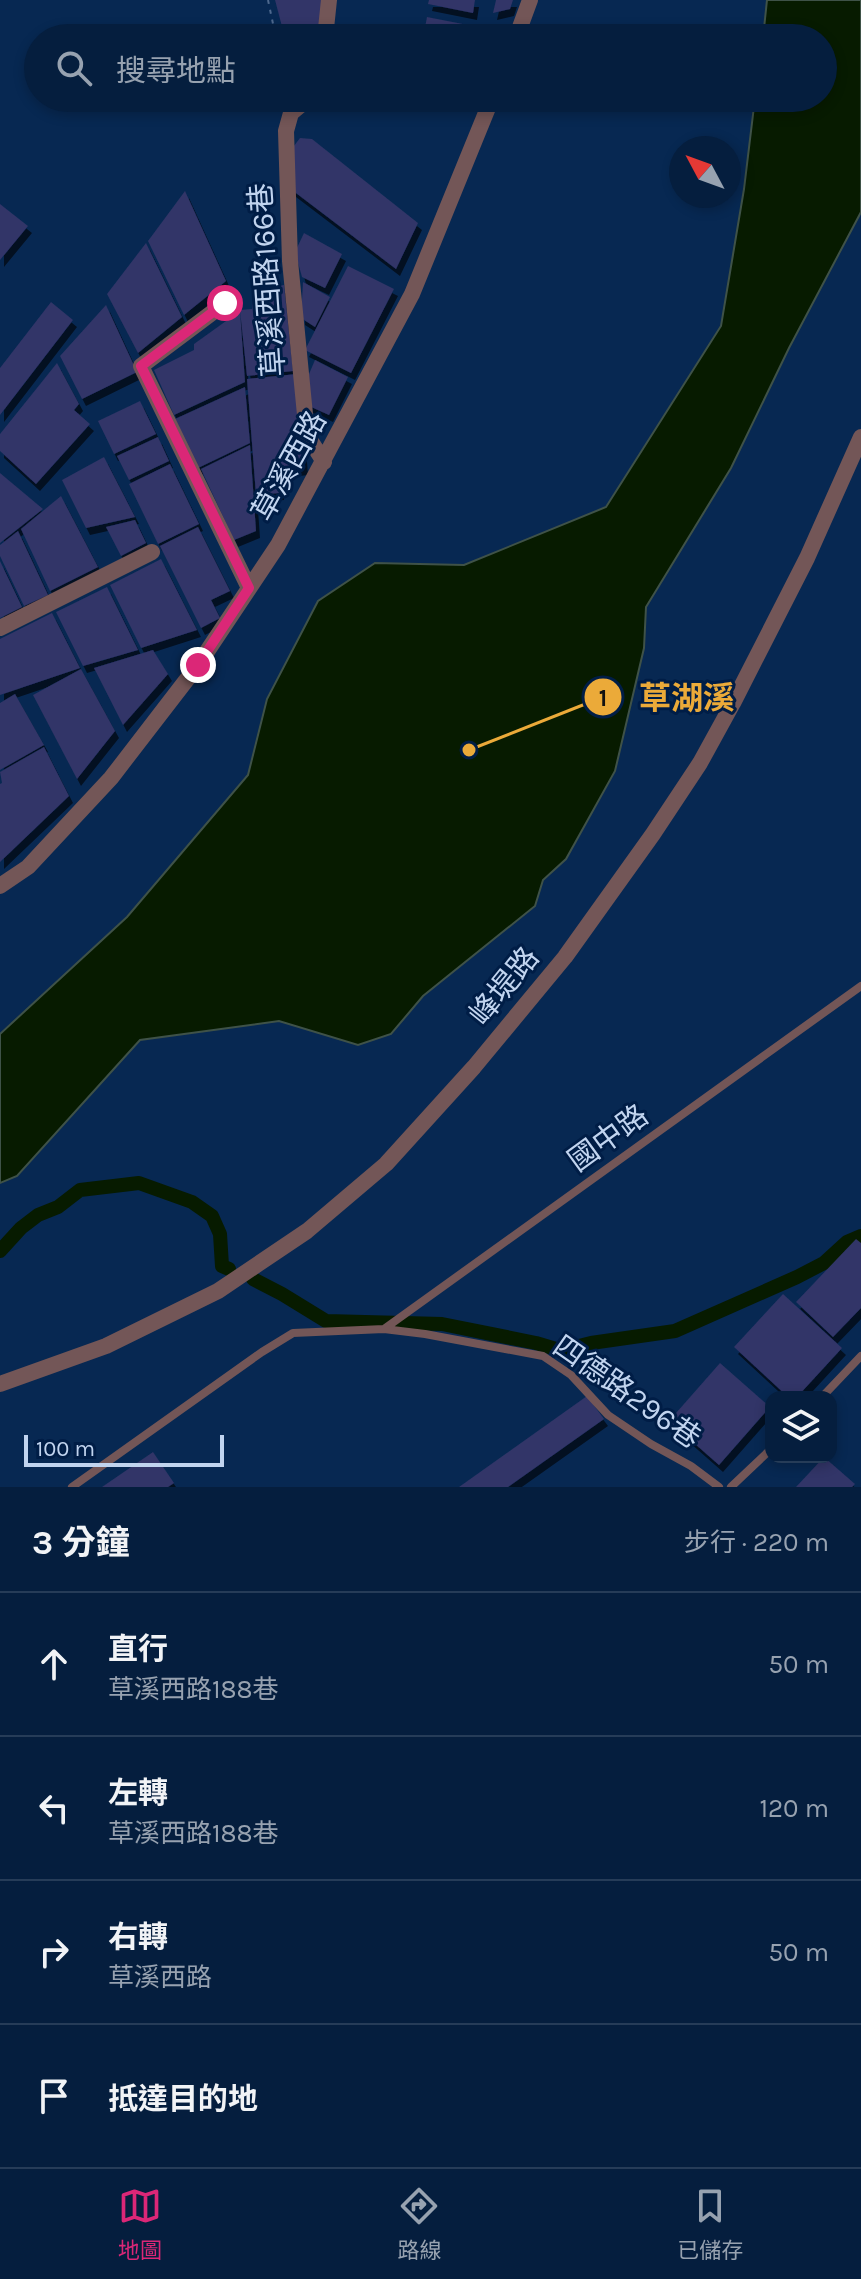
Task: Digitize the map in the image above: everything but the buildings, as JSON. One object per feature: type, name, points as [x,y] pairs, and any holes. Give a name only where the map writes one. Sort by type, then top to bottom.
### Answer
[{"type":"street","points":[[326,24],[329,0]]},
{"type":"street","points":[[521,24],[530,0]]},
{"type":"street","name":"草溪西路166巷","points":[[292,112],[286,131],[289,246],[307,435],[324,462]]},
{"type":"street","name":"草溪西路","points":[[0,886],[28,867],[111,778],[198,665],[278,545],[412,294],[486,112]]},
{"type":"street","points":[[225,303],[141,366],[249,588]]},
{"type":"street","name":"峰堤路","points":[[0,1384],[106,1346],[218,1291],[307,1231],[386,1164],[474,1067],[565,957],[700,763],[807,558],[861,437]]},
{"type":"street","points":[[0,628],[152,552]]},
{"type":"lane","name":"國中路","points":[[384,1329],[861,986]]},
{"type":"lane","name":"四德路296巷","points":[[72,1487],[293,1333],[384,1329],[543,1356],[571,1375],[608,1415],[719,1487]]},
{"type":"lane","points":[[828,1391],[861,1356]]},
{"type":"lane","points":[[731,1487],[765,1455]]},
{"type":"path","points":[[268,0],[273,24]]},
{"type":"shaded area","points":[[767,0],[861,0],[861,212],[789,348],[731,468],[646,607],[644,648],[615,771],[566,859],[543,880],[535,906],[423,996],[391,1034],[358,1045],[279,1021],[140,1040],[17,1176],[0,1183],[0,1034],[127,917],[248,775],[267,699],[318,601],[375,563],[464,565],[606,507],[721,326],[753,112],[837,112],[837,24],[764,24]]},
{"type":"waterway","points":[[0,1251],[38,1215],[58,1207],[80,1190],[139,1183],[192,1202],[212,1216],[220,1234],[222,1266],[229,1269]]},
{"type":"waterway","points":[[253,1279],[326,1321],[442,1324],[566,1352],[591,1343],[675,1331],[797,1277],[824,1263],[847,1242],[861,1236]]},
{"type":"place","name":"草湖溪","points":[[469,750]]},
{"type":"route","points":[[198,665],[249,588],[141,366],[225,303]]}]
